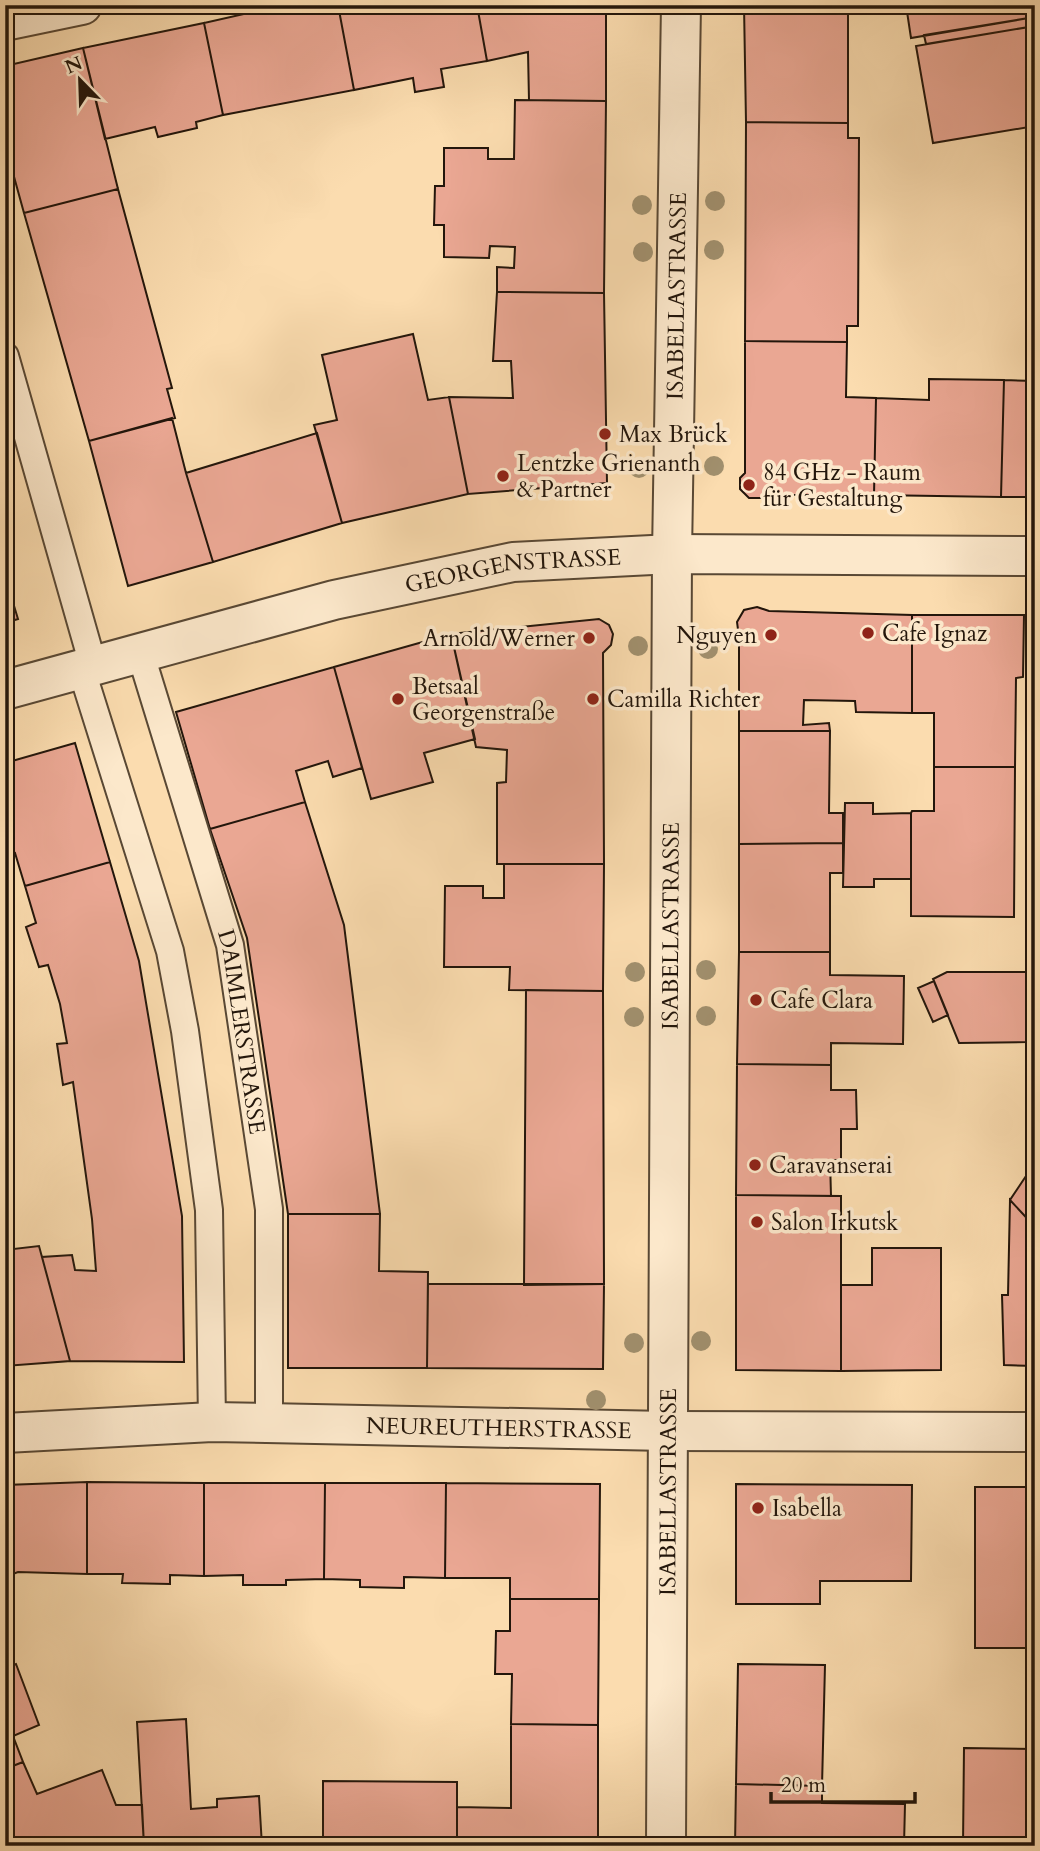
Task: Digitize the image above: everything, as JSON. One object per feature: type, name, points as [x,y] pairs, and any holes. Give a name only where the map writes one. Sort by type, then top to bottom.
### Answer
[{"type":"street","points":[[5,21],[82,5]]},
{"type":"street","name":"ISABELLASTRASSE","points":[[666,1846],[672,554],[681,5]]},
{"type":"street","name":"GEORGENSTRASSE","points":[[5,690],[334,600],[513,562],[672,554],[1035,555]]},
{"type":"street","name":"NEUREUTHERSTRASSE","points":[[5,1433],[212,1422],[667,1431],[1035,1433]]},
{"type":"lane","points":[[5,356],[87,667],[170,951],[185,1031],[209,1210],[212,1422]]},
{"type":"lane","name":"DAIMLERSTRASSE","points":[[140,652],[230,945],[269,1209],[270,1423]]},
{"type":"building","points":[[284,5],[338,5],[354,90],[223,115],[204,23]]},
{"type":"building","points":[[338,5],[477,5],[487,61],[441,69],[444,87],[415,92],[413,78],[354,90]]},
{"type":"building","points":[[477,5],[606,5],[606,101],[529,100],[528,52],[487,61]]},
{"type":"building","points":[[744,5],[848,8],[848,123],[746,122]]},
{"type":"building","points":[[744,5],[874,5],[848,8]]},
{"type":"building","points":[[906,5],[1035,5],[1035,17],[911,38]]},
{"type":"building","points":[[1035,17],[1035,26],[926,44],[924,35]]},
{"type":"building","points":[[204,23],[223,115],[196,122],[197,128],[158,137],[155,127],[105,139],[83,48]]},
{"type":"building","points":[[1035,26],[1035,126],[933,143],[916,46]]},
{"type":"building","points":[[83,48],[118,189],[24,213],[5,144],[5,66]]},
{"type":"building","points":[[515,100],[606,101],[604,293],[497,292],[497,267],[514,268],[515,247],[490,246],[489,258],[444,257],[444,225],[434,225],[435,186],[444,186],[444,148],[488,148],[488,159],[514,159]]},
{"type":"building","points":[[746,122],[848,123],[848,138],[859,138],[858,326],[847,326],[847,342],[745,341]]},
{"type":"building","points":[[118,189],[172,388],[167,389],[175,418],[89,441],[24,213]]},
{"type":"building","points":[[497,292],[604,293],[607,483],[468,494],[449,397],[513,398],[511,361],[493,361]]},
{"type":"building","points":[[413,334],[428,400],[449,397],[468,494],[342,523],[314,425],[337,420],[322,355]]},
{"type":"building","points":[[745,341],[847,342],[846,397],[876,398],[874,495],[769,495],[749,498],[740,489],[740,478],[745,473]]},
{"type":"building","points":[[929,379],[1004,380],[1001,497],[874,495],[876,398],[929,400]]},
{"type":"building","points":[[1004,380],[1035,381],[1035,497],[1001,497]]},
{"type":"building","points":[[172,418],[213,562],[128,586],[89,441]]},
{"type":"building","points":[[317,433],[342,523],[213,562],[186,473]]},
{"type":"building","points":[[5,576],[18,619],[5,623]]},
{"type":"building","points":[[757,607],[769,611],[912,615],[912,713],[856,712],[855,701],[804,700],[803,725],[829,723],[830,731],[739,731],[737,622],[744,610]]},
{"type":"building","points":[[912,615],[1024,615],[1023,677],[1016,678],[1015,767],[934,767],[934,713],[912,713]]},
{"type":"building","points":[[599,619],[609,625],[613,634],[611,645],[603,653],[604,864],[497,864],[497,783],[506,782],[507,750],[476,747],[451,634]]},
{"type":"building","points":[[451,634],[475,739],[424,753],[433,782],[371,799],[334,667]]},
{"type":"building","points":[[334,667],[362,768],[333,777],[328,761],[296,771],[305,802],[210,829],[176,712]]},
{"type":"building","points":[[739,731],[830,731],[829,813],[843,813],[843,843],[739,844]]},
{"type":"building","points":[[75,743],[110,862],[25,886],[15,853],[5,856],[5,763]]},
{"type":"building","points":[[934,767],[1015,767],[1014,917],[911,916],[911,813],[934,811]]},
{"type":"building","points":[[305,802],[344,925],[380,1214],[288,1214],[247,938],[210,829]]},
{"type":"building","points":[[845,803],[873,803],[873,814],[911,813],[911,879],[874,879],[874,887],[843,887]]},
{"type":"building","points":[[843,843],[843,873],[830,873],[830,952],[739,952],[739,844]]},
{"type":"building","points":[[110,862],[139,961],[182,1216],[184,1362],[70,1361],[42,1257],[72,1255],[75,1270],[96,1271],[92,1219],[73,1082],[63,1085],[57,1044],[67,1043],[60,1004],[48,965],[39,967],[26,927],[36,923],[25,886]]},
{"type":"building","points":[[504,864],[604,864],[603,991],[509,990],[510,967],[444,967],[445,886],[483,886],[483,898],[504,898]]},
{"type":"building","points":[[739,952],[830,952],[830,975],[904,976],[903,1044],[831,1043],[831,1065],[737,1064]]},
{"type":"building","points":[[947,972],[1026,972],[1027,1042],[959,1043],[933,979]]},
{"type":"building","points":[[1026,972],[1035,973],[1035,1037],[1026,1036]]},
{"type":"building","points":[[934,981],[948,1015],[933,1022],[918,988]]},
{"type":"building","points":[[526,990],[603,991],[604,1284],[524,1285]]},
{"type":"building","points":[[737,1064],[831,1065],[831,1090],[856,1090],[857,1129],[841,1129],[841,1160],[830,1160],[831,1196],[736,1195]]},
{"type":"building","points":[[1027,1121],[1035,1121],[1035,1227],[1010,1200],[1026,1176]]},
{"type":"building","points":[[736,1195],[841,1196],[841,1371],[736,1370]]},
{"type":"building","points":[[1010,1200],[1035,1227],[1035,1366],[1004,1365],[1002,1295],[1008,1295]]},
{"type":"building","points":[[288,1214],[380,1214],[379,1271],[428,1272],[427,1368],[288,1368]]},
{"type":"building","points":[[12,1221],[14,1249],[39,1246],[70,1361],[5,1366],[5,1222]]},
{"type":"building","points":[[872,1248],[941,1248],[941,1370],[841,1371],[841,1285],[872,1285]]},
{"type":"building","points":[[428,1284],[604,1284],[603,1369],[427,1368]]},
{"type":"building","points":[[87,1482],[87,1574],[18,1572],[5,1577],[5,1485]]},
{"type":"building","points":[[87,1482],[204,1483],[204,1576],[170,1575],[170,1584],[122,1583],[123,1574],[87,1574]]},
{"type":"building","points":[[204,1483],[325,1483],[324,1579],[286,1580],[286,1585],[243,1585],[243,1575],[204,1576]]},
{"type":"building","points":[[325,1483],[446,1483],[445,1578],[404,1577],[404,1588],[360,1587],[360,1580],[324,1579]]},
{"type":"building","points":[[446,1483],[600,1484],[599,1599],[510,1599],[510,1578],[445,1578]]},
{"type":"building","points":[[736,1484],[912,1485],[911,1581],[820,1581],[820,1604],[736,1604]]},
{"type":"building","points":[[975,1487],[1035,1487],[1035,1648],[975,1648]]},
{"type":"building","points":[[510,1599],[599,1599],[598,1725],[511,1724],[512,1674],[495,1674],[496,1631],[510,1631]]},
{"type":"building","points":[[16,1664],[39,1725],[13,1736],[23,1762],[5,1769],[5,1668]]},
{"type":"building","points":[[738,1664],[825,1665],[822,1786],[736,1784]]},
{"type":"building","points":[[186,1719],[191,1809],[217,1807],[217,1799],[259,1796],[262,1846],[144,1846],[137,1722]]},
{"type":"building","points":[[511,1724],[598,1725],[598,1846],[457,1846],[457,1807],[511,1808]]},
{"type":"building","points":[[964,1748],[1035,1749],[1035,1846],[963,1846]]},
{"type":"building","points":[[23,1762],[37,1794],[102,1770],[116,1805],[142,1805],[144,1846],[5,1846],[5,1769]]},
{"type":"building","points":[[323,1781],[457,1782],[457,1846],[323,1846]]},
{"type":"building","points":[[736,1784],[822,1786],[822,1803],[905,1804],[904,1846],[735,1846]]},
{"type":"place","name":"Max Brück","points":[[605,434]]},
{"type":"place","name":"Lentzke Grienanth & Partner","points":[[503,476]]},
{"type":"place","name":"84 GHz - Raum für Gestaltung","points":[[749,485]]},
{"type":"place","name":"Cafe Ignaz","points":[[868,633]]},
{"type":"place","name":"Nguyen","points":[[771,635]]},
{"type":"place","name":"Arnold/Werner","points":[[589,638]]},
{"type":"place","name":"Betsaal Georgenstraße","points":[[398,699]]},
{"type":"place","name":"Camilla Richter","points":[[593,699]]},
{"type":"place","name":"Cafe Clara","points":[[756,1000]]},
{"type":"place","name":"Caravanserai","points":[[755,1165]]},
{"type":"place","name":"Salon Irkutsk","points":[[757,1222]]},
{"type":"place","name":"Isabella","points":[[758,1508]]}]
